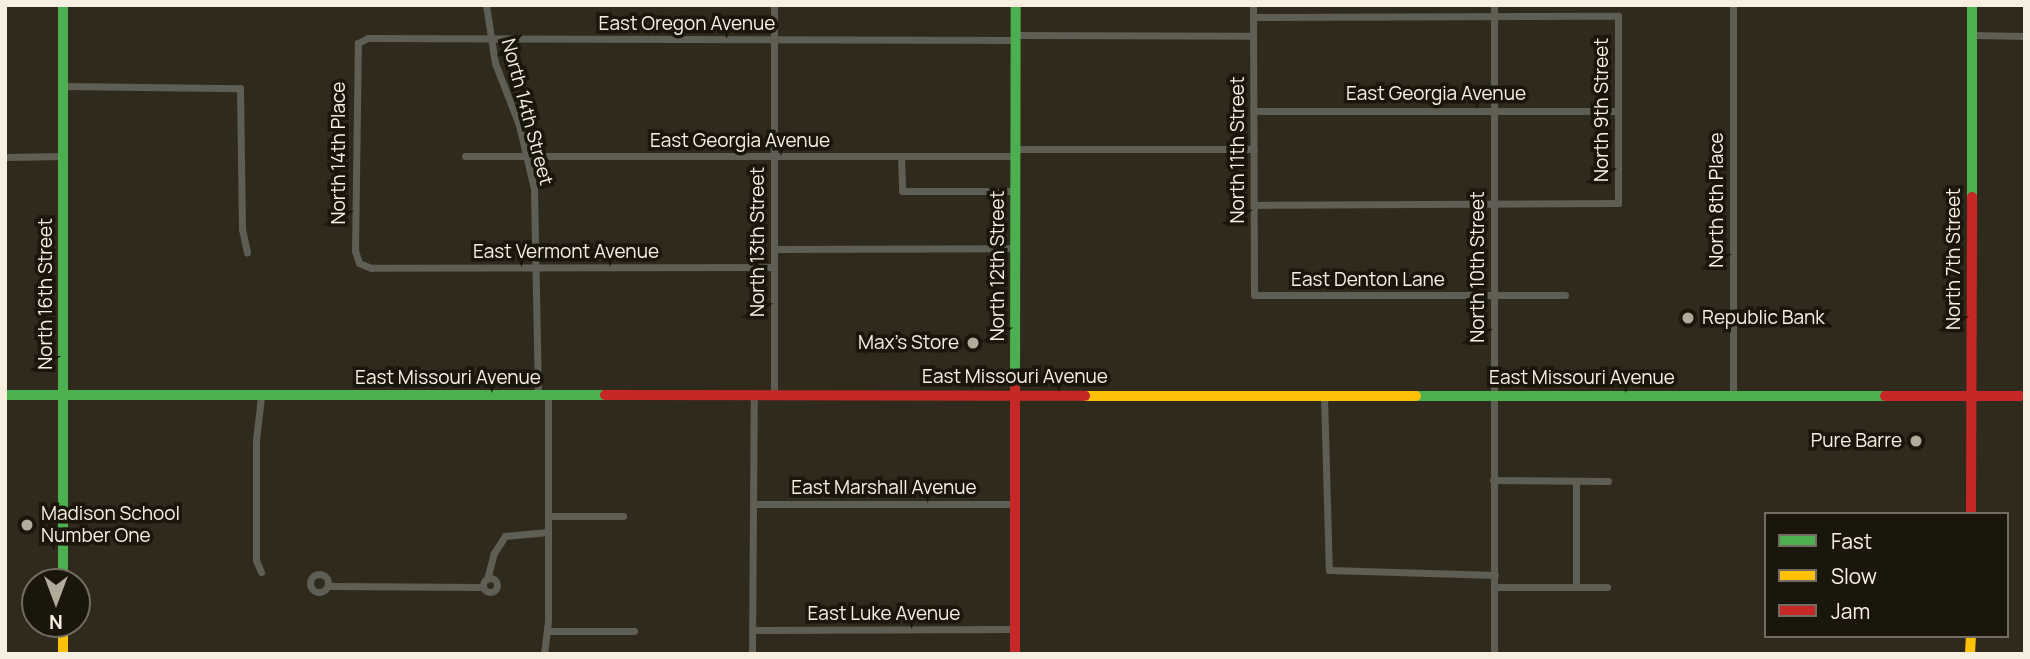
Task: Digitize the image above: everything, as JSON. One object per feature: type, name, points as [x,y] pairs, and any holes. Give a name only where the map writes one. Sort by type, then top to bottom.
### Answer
[{"type":"main road","name":"North 16th Street","points":[[63,5],[63,568]]},
{"type":"main road","name":"North 12th Street","points":[[1015,654],[1016,5]]},
{"type":"main road","name":"North 7th Street","points":[[1971,512],[1972,5]]},
{"type":"main road","name":"East Missouri Avenue","points":[[5,395],[2025,396]]},
{"type":"street","name":"North 14th Street","points":[[486,5],[490,38],[534,189],[548,516],[547,631],[544,654]]},
{"type":"street","name":"North 13th Street","points":[[774,5],[774,395]]},
{"type":"street","name":"North 11th Street","points":[[1253,5],[1254,295]]},
{"type":"street","name":"North 10th Street","points":[[1494,5],[1494,654]]},
{"type":"street","name":"North 8th Place","points":[[1733,5],[1733,395]]},
{"type":"street","points":[[1253,16],[1494,17]]},
{"type":"street","name":"North 9th Street","points":[[1494,17],[1618,16],[1618,203],[1494,203]]},
{"type":"street","points":[[1972,35],[2025,36]]},
{"type":"street","name":"East Oregon Avenue","points":[[358,43],[368,38],[774,40],[1253,36]]},
{"type":"street","name":"North 14th Place","points":[[358,43],[355,251],[359,263]]},
{"type":"street","points":[[64,86],[240,88],[242,229],[247,252]]},
{"type":"street","name":"East Georgia Avenue","points":[[1253,111],[1618,111]]},
{"type":"street","name":"East Georgia Avenue","points":[[465,156],[901,157],[1016,152],[1254,149]]},
{"type":"street","points":[[5,157],[64,156]]},
{"type":"street","points":[[901,157],[902,191],[1015,191]]},
{"type":"street","points":[[1254,205],[1494,203]]},
{"type":"street","points":[[774,249],[1015,248]]},
{"type":"street","name":"East Vermont Avenue","points":[[359,263],[371,268],[774,267]]},
{"type":"street","name":"East Denton Lane","points":[[1254,295],[1565,295]]},
{"type":"street","points":[[752,654],[754,395]]},
{"type":"street","points":[[1324,396],[1329,570],[1495,575]]},
{"type":"street","points":[[261,397],[256,440],[256,560],[261,572]]},
{"type":"street","points":[[1493,480],[1608,481]]},
{"type":"street","points":[[1576,481],[1576,587]]},
{"type":"street","name":"East Marshall Avenue","points":[[753,504],[1015,504]]},
{"type":"street","points":[[548,516],[623,516]]},
{"type":"street","points":[[328,586],[485,583],[494,553],[505,536],[548,532]]},
{"type":"street","points":[[1494,587],[1607,587]]},
{"type":"street","name":"East Luke Avenue","points":[[752,630],[1015,629]]},
{"type":"street","points":[[547,631],[634,631]]},
{"type":"traffic: fast","points":[[63,5],[63,568]]},
{"type":"traffic: fast","points":[[1015,389],[1016,5]]},
{"type":"traffic: fast","points":[[1972,5],[1972,197]]},
{"type":"traffic: fast","points":[[5,395],[605,395]]},
{"type":"traffic: fast","points":[[1416,396],[1885,396]]},
{"type":"traffic: slow","points":[[1085,396],[1416,396]]},
{"type":"traffic: slow","points":[[63,638],[63,654]]},
{"type":"traffic: slow","points":[[1970,654],[1971,638]]},
{"type":"traffic: jam","points":[[1971,512],[1972,197]]},
{"type":"traffic: jam","points":[[1015,389],[1015,654]]},
{"type":"traffic: jam","points":[[605,395],[1085,396]]},
{"type":"traffic: jam","points":[[1885,396],[2025,396]]},
{"type":"place","name":"Republic Bank","points":[[1688,318]]},
{"type":"place","name":"Max's Store","points":[[973,343]]},
{"type":"place","name":"Pure Barre","points":[[1916,441]]},
{"type":"place","name":"Madison School Number One","points":[[27,525]]}]
